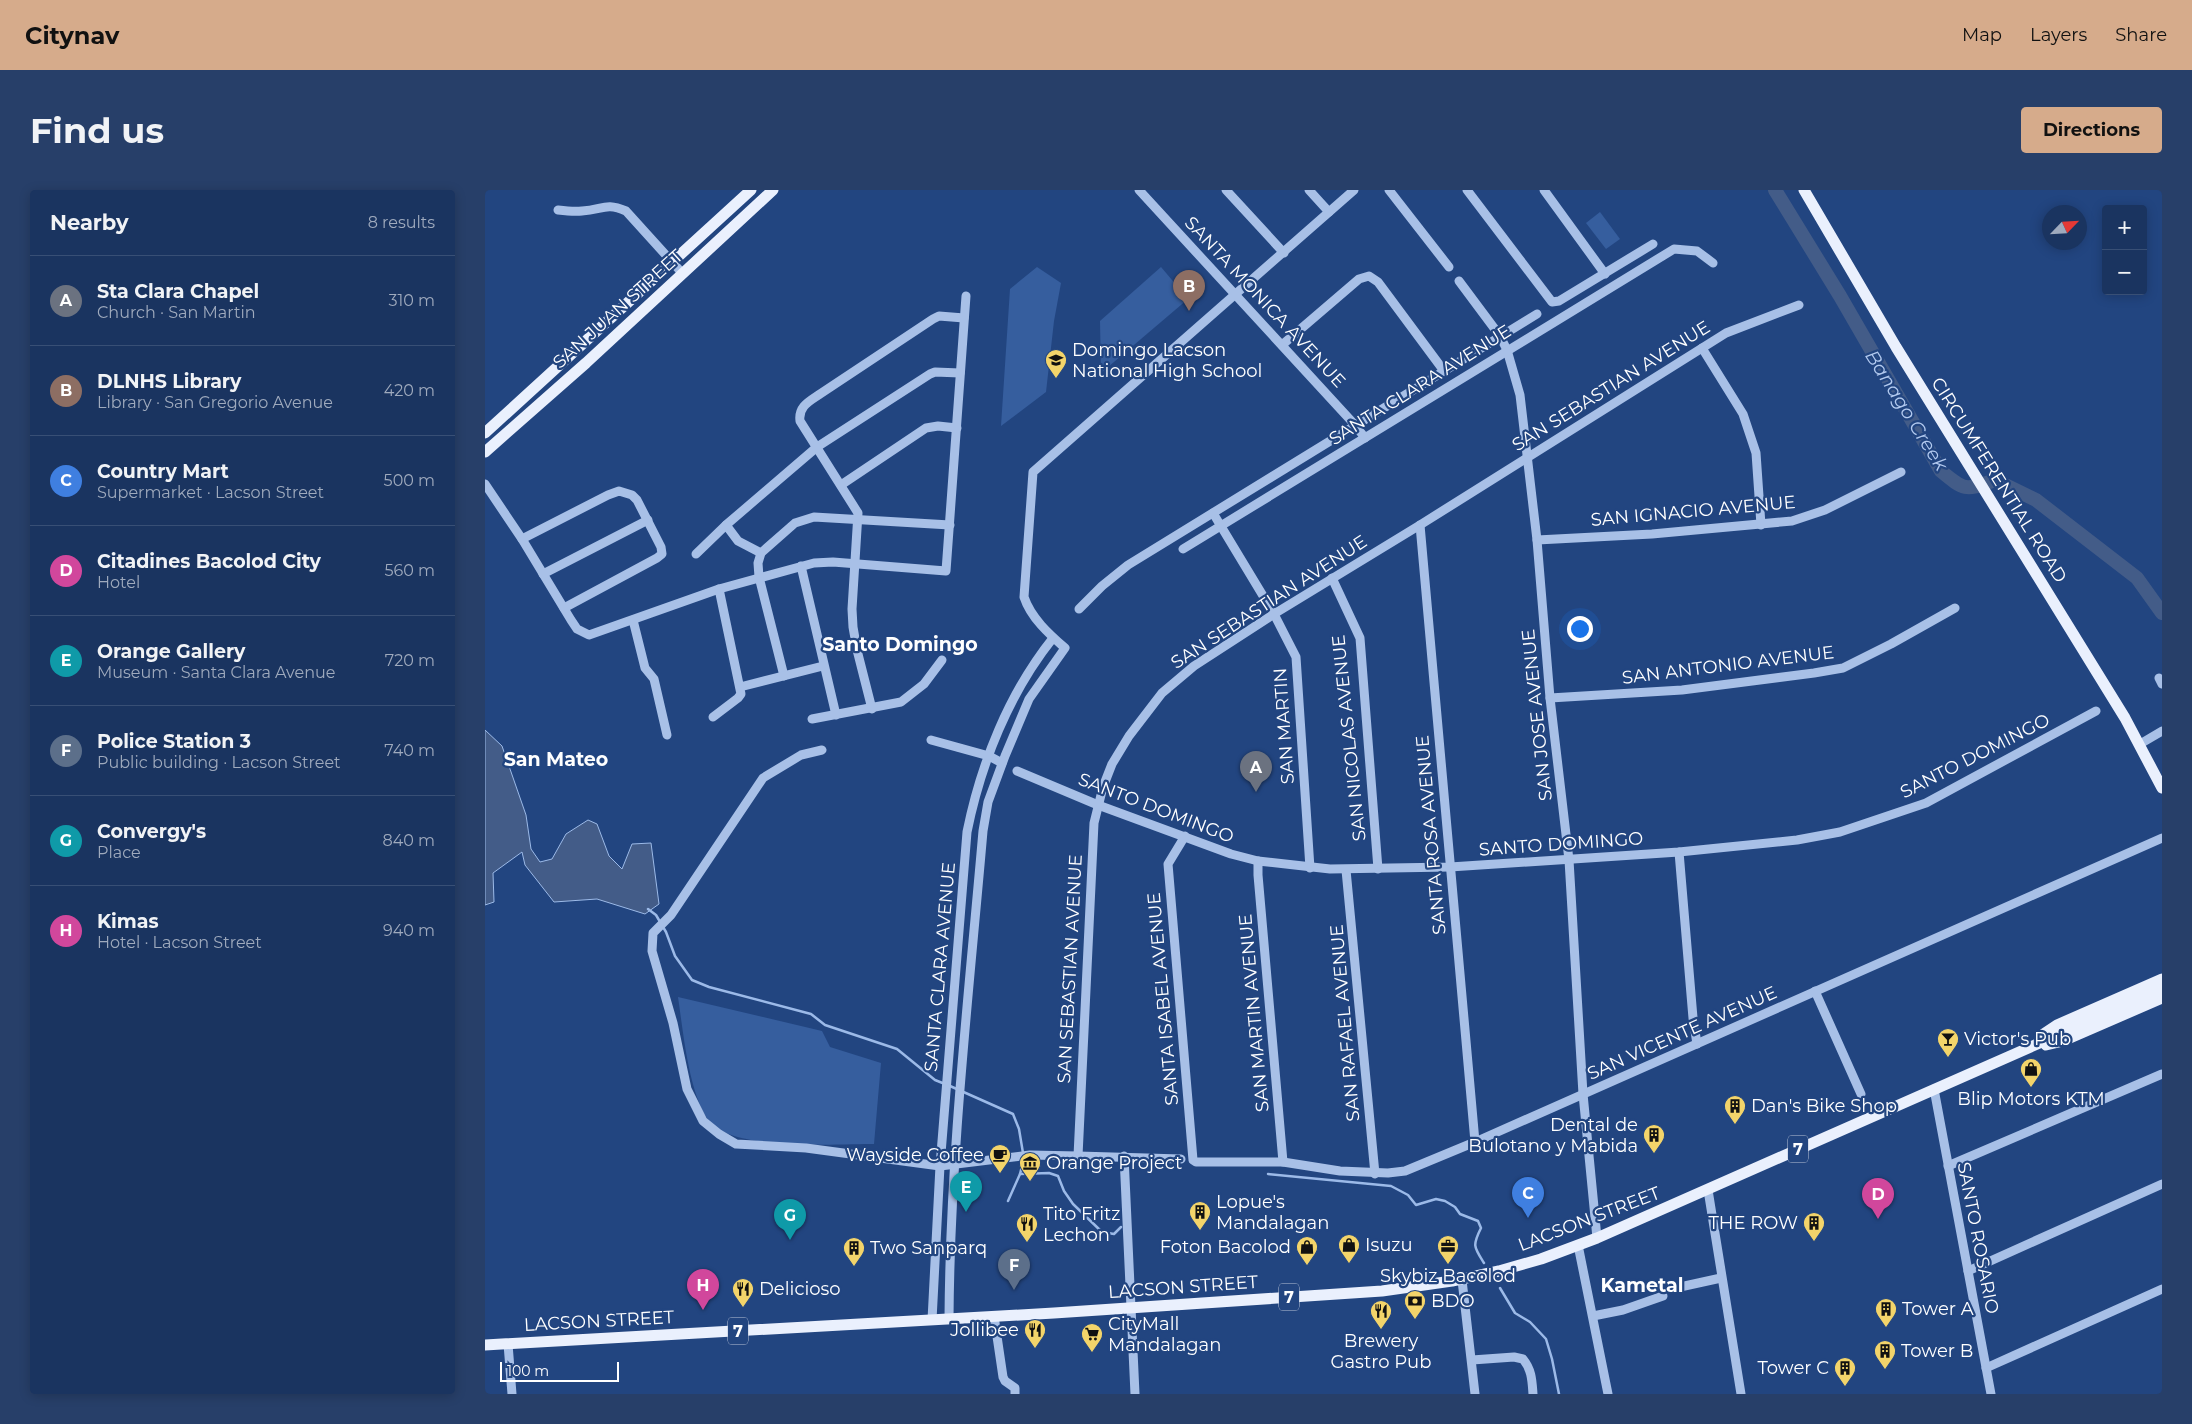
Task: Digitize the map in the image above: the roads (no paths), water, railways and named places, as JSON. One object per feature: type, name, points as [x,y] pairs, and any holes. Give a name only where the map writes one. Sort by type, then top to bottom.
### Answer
[{"type":"main road","name":"SAN JUAN STREET","points":[[485,433],[751,190]]},
{"type":"main road","name":"SAN JUAN STREET","points":[[485,452],[683,274],[773,190]]},
{"type":"main road","name":"CIRCUMFERENTIAL ROAD","points":[[1804,190],[1896,347],[1982,484],[2140,744],[2162,788]]},
{"type":"main road","name":"LACSON STREET","points":[[2017,1051],[2057,1026],[2162,979]]},
{"type":"main road","name":"LACSON STREET","points":[[485,1345],[1382,1292],[1462,1280],[1541,1259],[1597,1238],[2017,1051],[2162,989]]},
{"type":"main road","name":"LACSON STREET","points":[[2017,1051],[2063,1041],[2162,998]]},
{"type":"street","name":"SANTA MONICA AVENUE","points":[[1139,190],[1237,294],[1365,438]]},
{"type":"street","points":[[1226,190],[1284,253]]},
{"type":"street","points":[[1309,190],[1329,212]]},
{"type":"street","points":[[1053,638],[1029,609],[1024,597],[1033,472],[1354,190]]},
{"type":"street","points":[[1389,190],[1449,267]]},
{"type":"street","points":[[1467,190],[1552,302],[1559,301],[1653,244]]},
{"type":"street","points":[[1544,190],[1605,274]]},
{"type":"street","points":[[558,210],[583,211],[615,206],[626,211],[683,274]]},
{"type":"street","name":"SANTA CLARA AVENUE","points":[[1183,549],[1674,249],[1697,251],[1713,263]]},
{"type":"street","points":[[1283,345],[1359,279],[1369,276],[1378,282],[1444,371]]},
{"type":"street","name":"SAN JOSE AVENUE","points":[[1459,281],[1500,336],[1507,350],[1520,395],[1537,540],[1550,698],[1569,860],[1583,1094],[1597,1238]]},
{"type":"street","points":[[485,484],[522,539],[577,629],[589,635],[719,589],[801,566],[823,562],[946,571],[966,296]]},
{"type":"street","name":"SAN SEBASTIAN AVENUE","points":[[1078,1156],[1092,848],[1098,805],[1103,787],[1121,749],[1136,725],[1162,693],[1205,659],[1274,614],[1702,348],[1739,326],[1799,305]]},
{"type":"street","name":"SANTA CLARA AVENUE","points":[[1079,609],[1102,586],[1128,565],[1537,314]]},
{"type":"street","points":[[872,709],[853,627],[852,609],[859,519],[857,509],[801,421],[799,413],[803,407],[933,319],[939,316],[964,318]]},
{"type":"street","points":[[1702,348],[1743,414],[1756,454],[1761,525]]},
{"type":"street","points":[[696,554],[726,525],[817,447],[930,374],[935,372],[960,373]]},
{"type":"street","points":[[841,485],[926,428],[938,426],[957,428]]},
{"type":"street","name":"SAN IGNACIO AVENUE","points":[[1537,540],[1652,534],[1761,525],[1807,517],[1901,472]]},
{"type":"street","points":[[522,539],[614,492],[632,495],[641,506],[661,547],[662,551],[659,556],[564,608]]},
{"type":"street","name":"SAN MARTIN","points":[[1213,514],[1274,614],[1296,657],[1310,868]]},
{"type":"street","points":[[784,676],[757,571],[761,553],[801,520],[814,517],[950,525]]},
{"type":"street","points":[[543,574],[647,520]]},
{"type":"street","points":[[726,525],[738,541],[761,553]]},
{"type":"street","name":"SANTA ROSA AVENUE","points":[[1420,525],[1475,1142]]},
{"type":"street","points":[[801,566],[836,715]]},
{"type":"street","name":"SAN NICOLAS AVENUE","points":[[1332,578],[1360,638],[1378,869]]},
{"type":"street","points":[[713,717],[738,698],[740,687],[719,589]]},
{"type":"street","name":"SAN ANTONIO AVENUE","points":[[1550,698],[1682,690],[1814,674],[1843,668],[1891,644],[1955,608]]},
{"type":"street","points":[[633,620],[645,668],[654,679],[667,735]]},
{"type":"street","name":"SANTA CLARA AVENUE","points":[[932,1320],[940,1166],[967,832],[974,799],[989,756],[1016,693],[1053,638],[1065,648],[1029,699],[988,802],[983,831],[958,1120],[949,1261],[949,1319]]},
{"type":"street","points":[[812,719],[901,702],[915,692],[936,670],[942,660]]},
{"type":"street","points":[[740,687],[823,666]]},
{"type":"street","name":"SANTO DOMINGO","points":[[1017,771],[1098,805],[1231,854],[1258,862],[1346,870],[1450,867],[1679,852],[1797,840],[1862,826],[1926,803],[2096,711]]},
{"type":"street","points":[[2140,744],[2162,731]]},
{"type":"street","points":[[931,740],[989,756],[1002,763]]},
{"type":"street","points":[[822,750],[801,754],[763,778],[668,917],[653,933],[652,951],[673,1023],[687,1089],[696,1109],[709,1126],[736,1144],[745,1146],[806,1148],[940,1166],[1030,1155],[1181,1159]]},
{"type":"street","name":"SANTA ISABEL AVENUE","points":[[1185,836],[1168,864],[1191,1156],[1196,1162]]},
{"type":"street","name":"SAN VICENTE AVENUE","points":[[1196,1162],[1283,1162],[1340,1171],[1375,1174],[1405,1171],[1475,1142],[2162,838]]},
{"type":"street","points":[[1679,852],[1693,1018],[1697,1044]]},
{"type":"street","name":"SAN MARTIN AVENUE","points":[[1258,862],[1283,1162]]},
{"type":"street","name":"SAN RAFAEL AVENUE","points":[[1346,870],[1375,1174]]},
{"type":"street","points":[[1815,992],[1861,1094]]},
{"type":"street","points":[[1948,1166],[2162,1074]]},
{"type":"street","name":"SANTO ROSARIO","points":[[1934,1089],[1991,1394]]},
{"type":"street","points":[[1124,1156],[1135,1394]]},
{"type":"street","points":[[1968,1271],[2162,1184]]},
{"type":"street","points":[[1707,1190],[1741,1394]]},
{"type":"street","points":[[1578,1245],[1608,1394]]},
{"type":"street","points":[[1680,1287],[1721,1278]]},
{"type":"street","points":[[1462,1280],[1475,1394]]},
{"type":"street","points":[[1986,1368],[2162,1289]]},
{"type":"street","points":[[1593,1316],[1623,1310],[1663,1296]]},
{"type":"street","points":[[994,1316],[1003,1377],[1005,1381],[1015,1388],[1015,1394]]},
{"type":"street","points":[[508,1344],[512,1394]]},
{"type":"street","points":[[1472,1360],[1513,1357],[1523,1359],[1532,1376],[1533,1394]]},
{"type":"waterway","name":"Banago Creek","points":[[1775,190],[1840,296],[1941,471],[1961,486],[1978,486],[1995,480],[2036,500],[2137,578],[2162,613]]},
{"type":"waterway","points":[[648,909],[656,915],[666,932],[675,956],[692,980],[709,987],[811,1014],[825,1025],[897,1049],[935,1080],[945,1084]]},
{"type":"waterway","points":[[950,1086],[1013,1114],[1019,1129],[1023,1153]]},
{"type":"waterway","points":[[1008,1201],[1020,1174],[1024,1158]]},
{"type":"waterway","points":[[1020,1174],[1049,1173],[1058,1176],[1064,1191],[1073,1204],[1102,1232],[1114,1234],[1121,1227]]},
{"type":"waterway","points":[[1268,1174],[1391,1186],[1408,1195],[1416,1205],[1436,1199],[1445,1201],[1455,1207],[1460,1214],[1478,1221],[1481,1228],[1475,1246],[1484,1263]]},
{"type":"waterway","points":[[1500,1288],[1515,1313],[1530,1322],[1546,1339],[1559,1394]]},
{"type":"place","name":"DLNHS Library","points":[[1189,311]]},
{"type":"place","name":"Domingo Lacson National High School","points":[[1056,379]]},
{"type":"place","name":"Sta Clara Chapel","points":[[1256,792]]},
{"type":"place","name":"Victor's Pub","points":[[1948,1058]]},
{"type":"place","name":"Blip Motors KTM","points":[[2031,1088]]},
{"type":"place","name":"Dan's Bike Shop","points":[[1735,1125]]},
{"type":"place","name":"Dental de Bulotano y Mabida","points":[[1654,1154]]},
{"type":"place","name":"Wayside Coffee","points":[[1000,1174]]},
{"type":"place","name":"Orange Project","points":[[1030,1182]]},
{"type":"place","name":"Orange Gallery","points":[[966,1212]]},
{"type":"place","name":"Country Mart","points":[[1528,1218]]},
{"type":"place","name":"Citadines Bacolod City","points":[[1878,1219]]},
{"type":"place","name":"Lopue's Mandalagan","points":[[1200,1231]]},
{"type":"place","name":"Convergy's","points":[[790,1240]]},
{"type":"place","name":"THE ROW","points":[[1814,1242]]},
{"type":"place","name":"Tito Fritz Lechon","points":[[1027,1243]]},
{"type":"place","name":"Isuzu","points":[[1349,1264]]},
{"type":"place","name":"Skybiz Bacolod","points":[[1448,1265]]},
{"type":"place","name":"Foton Bacolod","points":[[1307,1266]]},
{"type":"place","name":"Two Sanparq","points":[[854,1267]]},
{"type":"place","name":"Police Station 3","points":[[1014,1290]]},
{"type":"place","name":"Delicioso","points":[[743,1308]]},
{"type":"place","name":"Kimas","points":[[703,1310]]},
{"type":"place","name":"BDO","points":[[1415,1320]]},
{"type":"place","name":"Tower A","points":[[1886,1328]]},
{"type":"place","name":"Brewery Gastro Pub","points":[[1381,1330]]},
{"type":"place","name":"Jollibee","points":[[1035,1349]]},
{"type":"place","name":"CityMall Mandalagan","points":[[1092,1353]]},
{"type":"place","name":"Tower B","points":[[1885,1370]]},
{"type":"place","name":"Tower C","points":[[1845,1387]]},
{"type":"district","name":"Santo Domingo","points":[[900,644]]},
{"type":"district","name":"San Mateo","points":[[556,759]]},
{"type":"district","name":"Kametal","points":[[1642,1285]]}]
